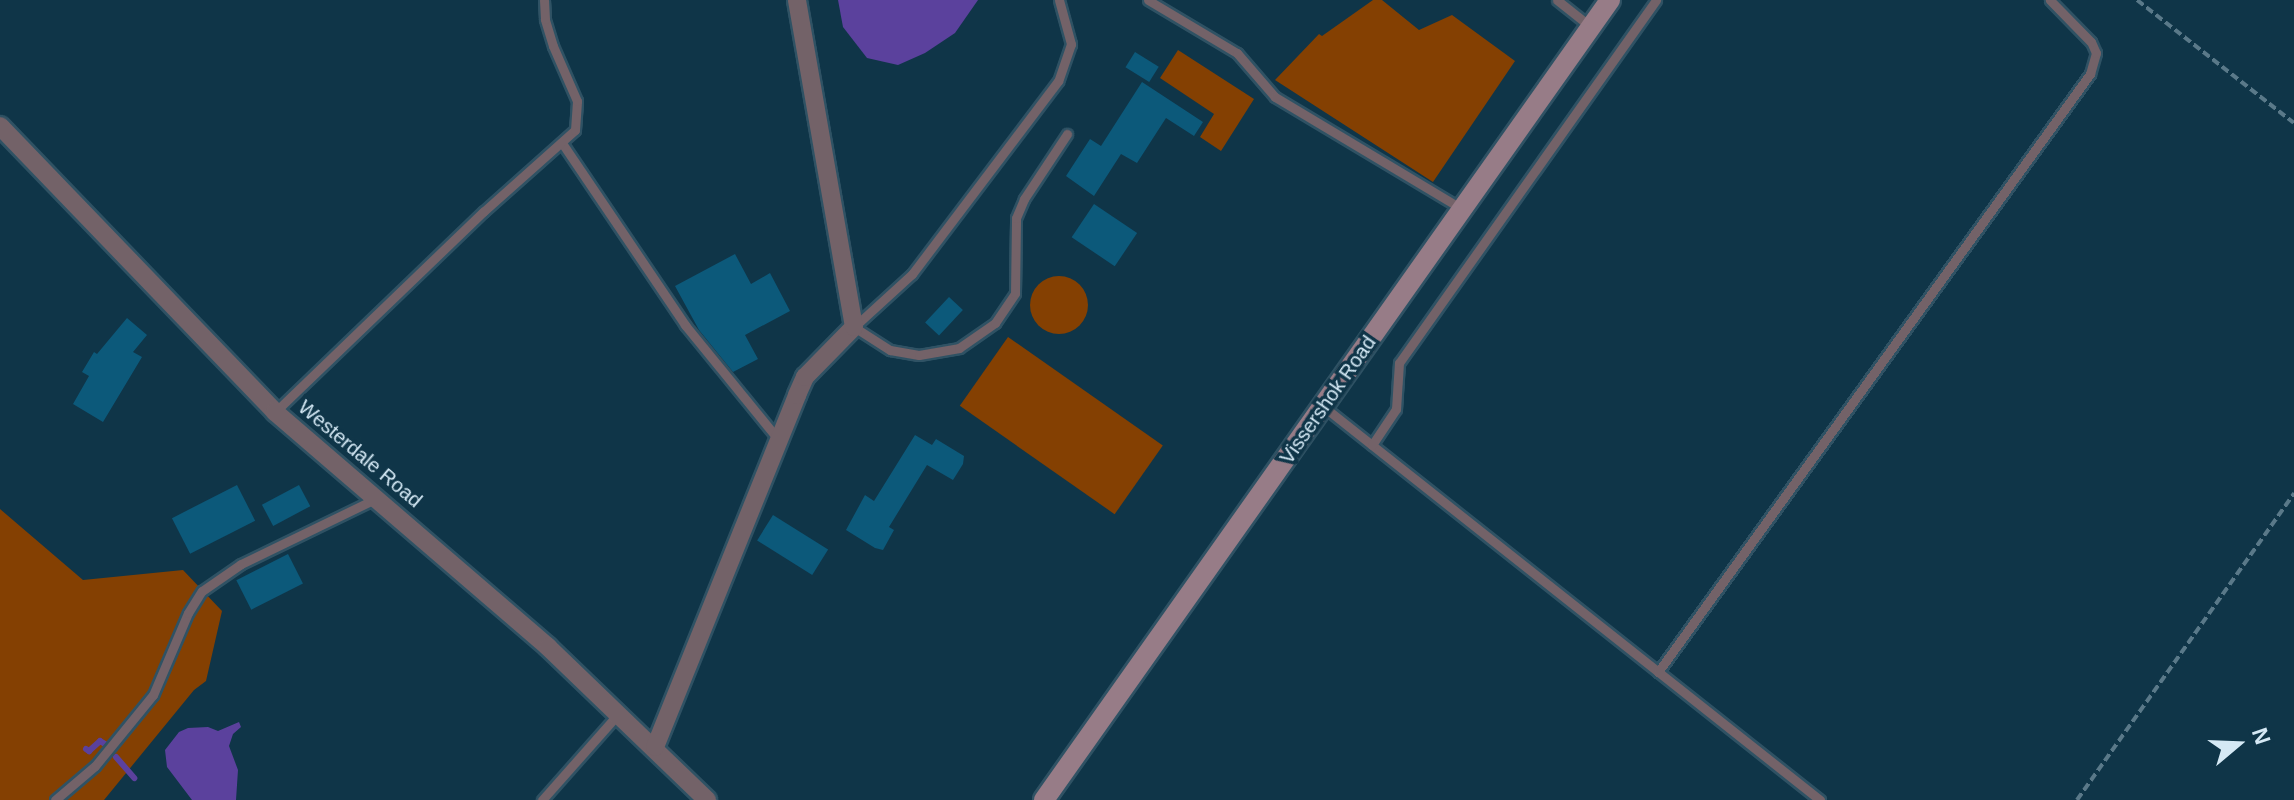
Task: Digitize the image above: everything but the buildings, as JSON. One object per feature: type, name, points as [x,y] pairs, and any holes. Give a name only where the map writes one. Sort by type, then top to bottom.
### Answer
[{"type":"main road","name":"Vissershok Road","points":[[1044,800],[1610,0]]},
{"type":"street","points":[[655,747],[777,438],[805,377],[854,327],[797,0]]},
{"type":"street","name":"Westerdale Road","points":[[0,126],[275,412],[377,497],[619,713],[707,800]]},
{"type":"lane","points":[[275,412],[483,212],[562,143],[578,122],[577,101],[553,46],[545,19],[544,0]]},
{"type":"lane","points":[[1059,0],[1071,44],[1058,81],[912,274],[854,327],[890,350],[919,355],[959,348],[995,323],[1015,293],[1016,218],[1067,134]]},
{"type":"lane","points":[[1557,0],[1591,27]]},
{"type":"lane","points":[[1372,445],[1396,409],[1399,363],[1656,0]]},
{"type":"lane","points":[[1658,672],[2090,74],[2096,53],[2091,42],[2050,0]]},
{"type":"lane","points":[[1151,1],[1237,53],[1275,97],[1463,210]]},
{"type":"lane","points":[[562,143],[685,325],[777,438]]},
{"type":"lane","points":[[1324,407],[1820,800]]},
{"type":"lane","points":[[55,800],[95,766],[153,695],[188,613],[202,591],[241,564],[377,497]]},
{"type":"lane","points":[[542,800],[619,713]]},
{"type":"path","points":[[2137,0],[2294,123]]},
{"type":"path","points":[[2077,800],[2294,493]]},
{"type":"shaded area","points":[[838,0],[978,0],[955,33],[925,53],[898,65],[867,58],[843,27]]},
{"type":"shaded area","points":[[1373,0],[1382,0],[1419,30],[1452,15],[1515,61],[1433,182],[1275,80],[1319,34],[1322,36]]},
{"type":"shaded area","points":[[1178,50],[1254,99],[1221,151],[1200,137],[1214,114],[1160,78]]},
{"type":"shaded area","points":[[1059,276],[1070,278],[1079,285],[1086,294],[1086,316],[1079,325],[1070,332],[1059,334],[1048,332],[1039,325],[1032,316],[1030,305],[1032,294],[1039,285],[1048,278]]},
{"type":"shaded area","points":[[1008,337],[1163,445],[1115,514],[960,406]]},
{"type":"shaded area","points":[[0,509],[83,580],[183,570],[222,611],[206,681],[194,690],[104,800],[0,800]]},
{"type":"shaded area","points":[[239,722],[241,727],[233,734],[229,746],[238,770],[236,800],[192,800],[167,767],[165,750],[179,732],[188,728],[208,727],[218,731]]},
{"type":"waterway","points":[[86,749],[89,751],[100,741],[105,744]]},
{"type":"waterway","points":[[116,757],[134,778]]}]
